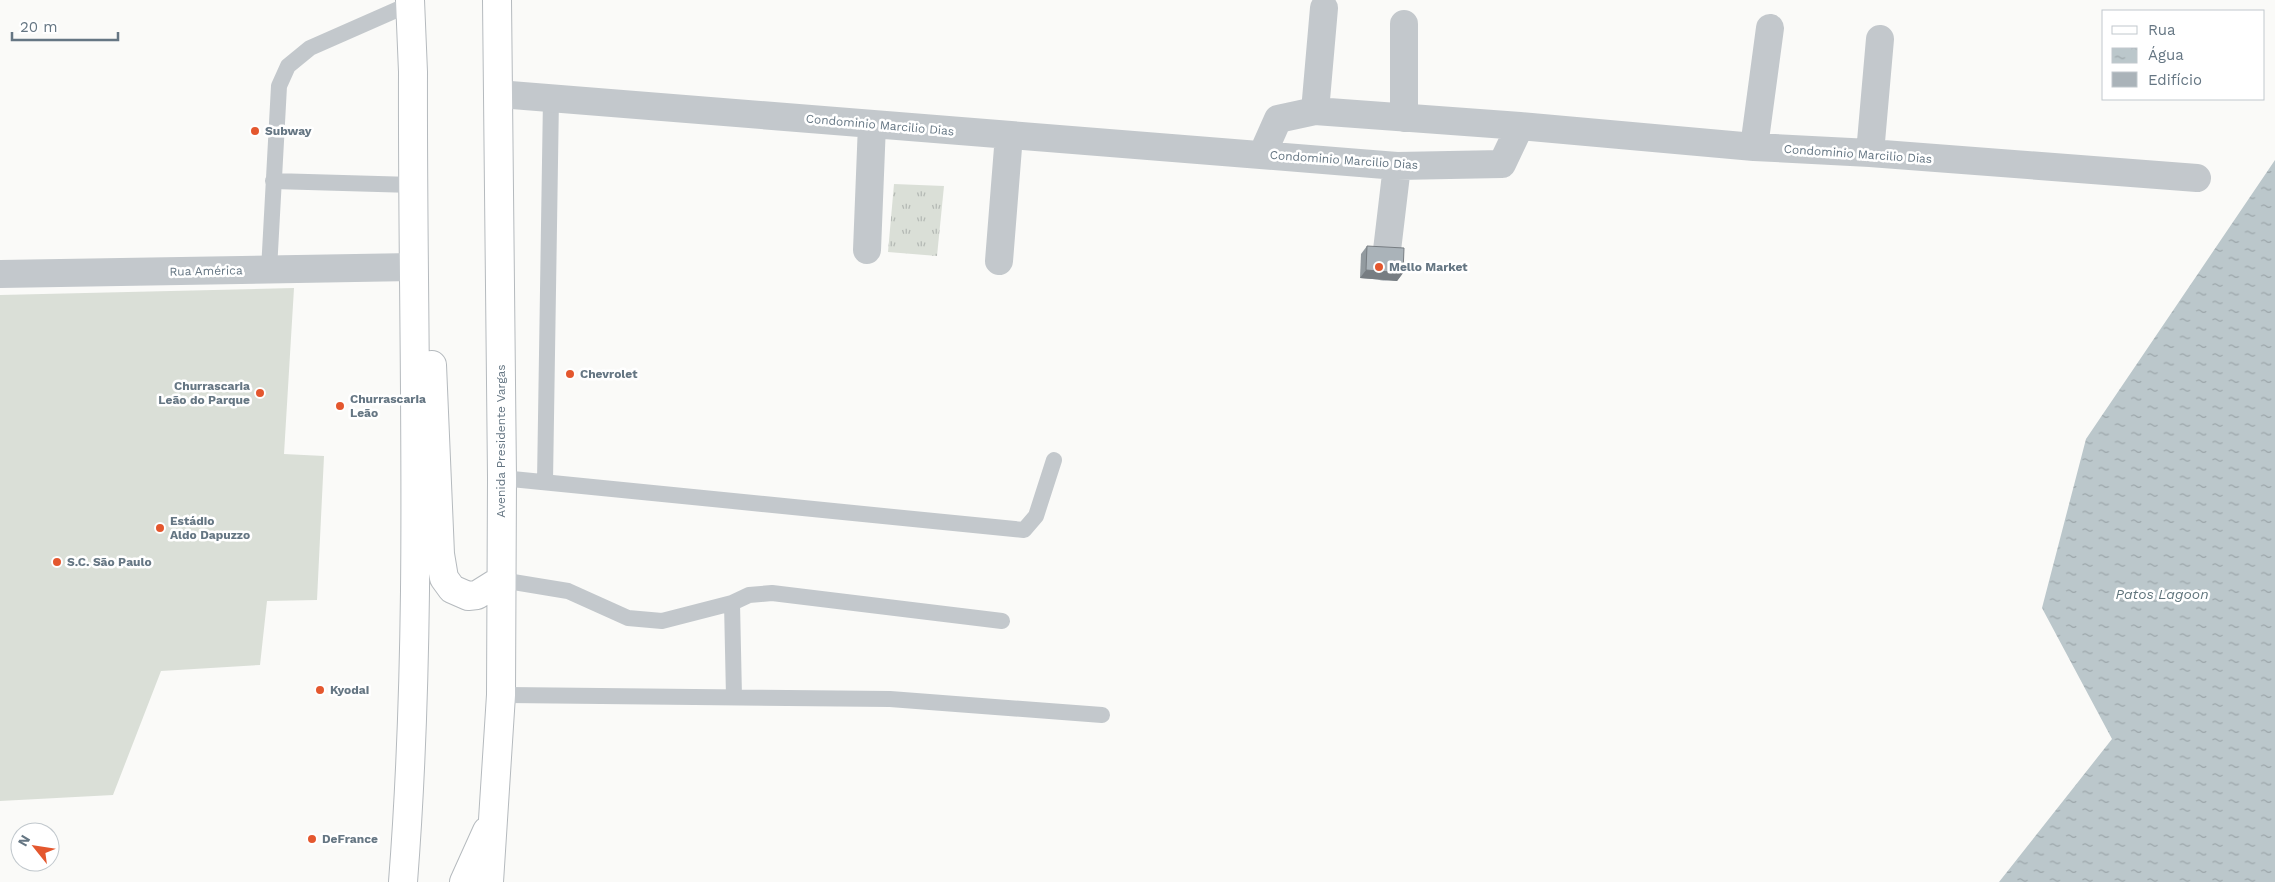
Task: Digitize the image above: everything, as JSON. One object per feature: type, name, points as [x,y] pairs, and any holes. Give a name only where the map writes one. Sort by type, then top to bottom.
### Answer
[{"type":"main road","points":[[482,0],[499,94]]},
{"type":"main road","name":"Avenida Presidente Vargas","points":[[489,882],[495,816],[501,695],[502,478],[497,0]]},
{"type":"main road","points":[[403,882],[409,802],[415,528],[413,72],[410,2]]},
{"type":"main road","points":[[413,72],[424,160],[440,544],[444,578],[452,590],[468,596],[477,595],[501,580]]},
{"type":"main road","points":[[464,882],[495,816]]},
{"type":"street","points":[[1315,111],[1324,8]]},
{"type":"street","points":[[1404,24],[1404,118]]},
{"type":"street","points":[[1754,147],[1770,28]]},
{"type":"street","points":[[1870,154],[1880,39]]},
{"type":"street","name":"Condominio Marcilio Dias","points":[[499,94],[1397,166],[1502,164],[1520,126]]},
{"type":"street","name":"Condominio Marcilio Dias","points":[[1262,155],[1278,119],[1315,111],[1520,126],[1754,147],[2197,178]]},
{"type":"street","points":[[867,250],[872,124]]},
{"type":"street","points":[[999,261],[1009,135]]},
{"type":"street","points":[[1385,267],[1397,166]]},
{"type":"street","name":"Rua América","points":[[0,274],[413,267]]},
{"type":"lane","points":[[269,270],[279,86],[288,66],[310,48],[410,2]]},
{"type":"lane","points":[[545,482],[551,98]]},
{"type":"lane","points":[[273,182],[413,185]]},
{"type":"lane","points":[[502,478],[1024,530],[1036,516],[1054,460]]},
{"type":"lane","points":[[501,580],[568,591],[628,618],[662,621],[732,603],[749,595],[772,593],[1002,621]]},
{"type":"lane","points":[[732,603],[734,697]]},
{"type":"lane","points":[[501,695],[890,699],[1102,715]]},
{"type":"green space","points":[[894,184],[944,186],[937,256],[888,252]]},
{"type":"green space","name":"Estádio Aldo Dapuzzo","points":[[294,288],[284,454],[324,456],[317,600],[267,601],[260,665],[161,671],[113,795],[0,801],[0,295]]},
{"type":"water","name":"Patos Lagoon","points":[[2275,160],[2275,882],[1999,882],[2112,739],[2042,608],[2086,439]]},
{"type":"building","points":[[1367,246],[1404,248],[1403,273],[1366,270]]},
{"type":"place","name":"Subway","points":[[255,131]]},
{"type":"place","name":"Mello Market","points":[[1379,267]]},
{"type":"place","name":"Chevrolet","points":[[570,374]]},
{"type":"place","name":"Churrascaria Leão do Parque","points":[[260,393]]},
{"type":"place","name":"Churrascaria Leão","points":[[340,406]]},
{"type":"place","name":"Estádio Aldo Dapuzzo","points":[[160,528]]},
{"type":"place","name":"S.C. São Paulo","points":[[57,562]]},
{"type":"place","name":"Kyodai","points":[[320,690]]},
{"type":"place","name":"DeFrance","points":[[312,839]]}]
